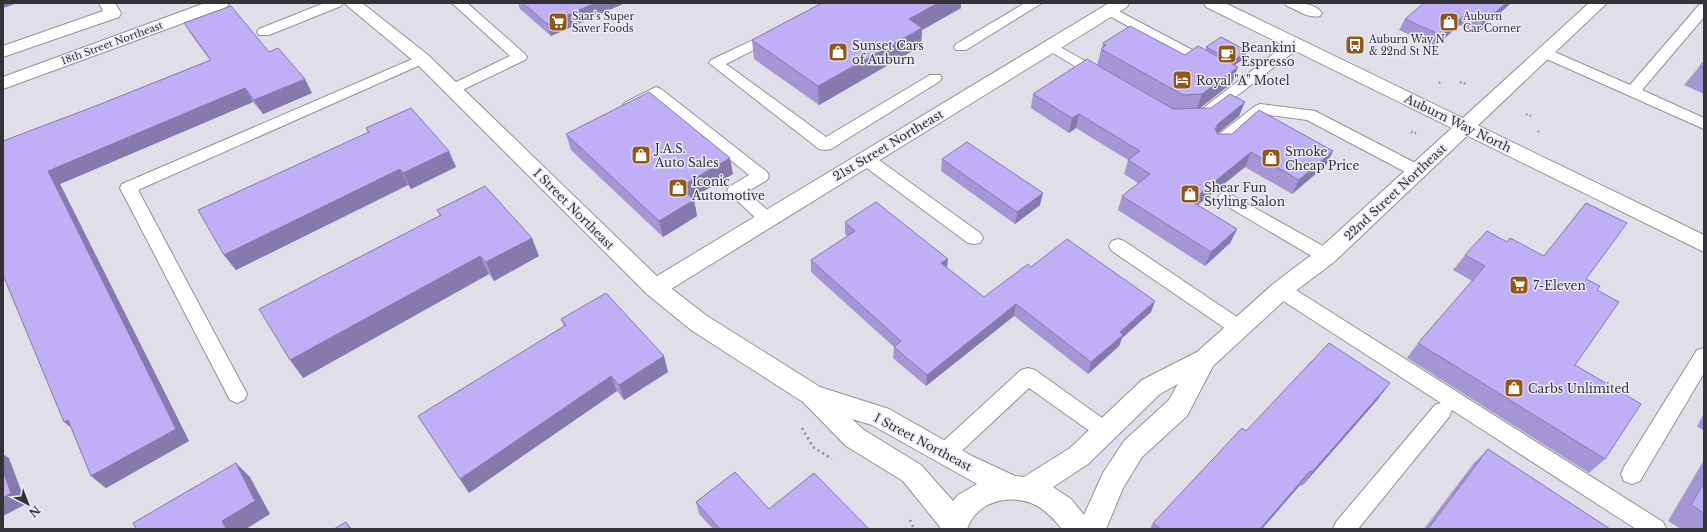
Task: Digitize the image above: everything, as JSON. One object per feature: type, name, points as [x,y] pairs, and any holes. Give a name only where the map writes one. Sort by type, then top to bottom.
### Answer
[{"type":"street","points":[[3,52],[113,13],[107,3]]},
{"type":"street","name":"18th Street Northeast","points":[[3,83],[221,3]]},
{"type":"street","name":"I Street Northeast","points":[[352,3],[422,59],[654,288],[699,323],[812,395],[855,438],[887,456],[912,473],[954,526],[963,508],[976,497],[992,489],[1019,488]]},
{"type":"street","name":"Auburn Way North","points":[[1212,3],[1704,244]]},
{"type":"street","name":"22nd Street Northeast","points":[[1019,488],[1079,456],[1152,387],[1205,359],[1281,290],[1326,256],[1599,3]]},
{"type":"street","name":"21st Street Northeast","points":[[654,288],[1115,7]]},
{"type":"street","name":"22nd Street Northeast","points":[[1092,529],[1112,481],[1133,449],[1178,408],[1205,359]]},
{"type":"street","name":"I Street Northeast","points":[[812,395],[880,417],[944,454],[1019,488],[1048,498],[1065,511],[1078,529]]},
{"type":"lane","points":[[264,32],[336,3]]},
{"type":"lane","points":[[453,89],[520,57],[458,3]]},
{"type":"lane","points":[[961,47],[1035,3]]},
{"type":"lane","points":[[1292,3],[1315,13]]},
{"type":"lane","points":[[1115,7],[1244,82]]},
{"type":"lane","points":[[1632,92],[1704,8]]},
{"type":"lane","points":[[785,28],[716,63],[825,145],[935,78]]},
{"type":"lane","points":[[1201,118],[1244,82],[1295,44]]},
{"type":"lane","points":[[1051,46],[1112,82]]},
{"type":"lane","points":[[1545,53],[1704,124]]},
{"type":"lane","points":[[237,394],[128,188],[422,59]]},
{"type":"lane","points":[[616,113],[656,92],[761,176],[735,191],[768,219]]},
{"type":"lane","points":[[1219,143],[1260,109],[1310,115],[1417,171]]},
{"type":"lane","points":[[866,159],[974,238]]},
{"type":"lane","points":[[1226,198],[1326,256]]},
{"type":"lane","points":[[1118,246],[1239,328]]},
{"type":"lane","points":[[1281,290],[1655,529]]},
{"type":"lane","points":[[1632,474],[1704,356]]},
{"type":"lane","points":[[944,454],[1028,376],[1105,431]]},
{"type":"lane","points":[[1344,529],[1442,411]]},
{"type":"path","points":[[1460,82],[1466,84]]},
{"type":"path","points":[[1526,114],[1531,116]]},
{"type":"path","points":[[1411,132],[1416,133]]},
{"type":"path","points":[[813,447],[837,461]]},
{"type":"path","points":[[909,517],[914,529]]},
{"type":"building","points":[[523,3],[595,3],[547,24]]},
{"type":"building","name":"Sunset Cars of Auburn","points":[[822,3],[938,3],[909,19],[922,28],[818,86],[752,40]]},
{"type":"building","points":[[1424,3],[1506,3],[1484,22],[1466,14],[1441,35],[1405,19]]},
{"type":"building","points":[[231,6],[269,52],[278,48],[305,79],[254,100],[245,88],[48,171],[176,429],[91,476],[68,420],[64,422],[3,275],[3,141],[211,60],[184,23]]},
{"type":"building","points":[[1130,26],[1185,55],[1198,46],[1238,67],[1202,94],[1183,95],[1101,49],[1106,45],[1103,43]]},
{"type":"building","points":[[1221,37],[1247,51],[1233,61],[1206,47]]},
{"type":"building","points":[[1087,59],[1173,109],[1211,108],[1230,94],[1245,102],[1218,124],[1215,129],[1218,134],[1232,134],[1259,110],[1333,151],[1299,180],[1251,152],[1191,201],[1237,229],[1211,252],[1122,196],[1150,174],[1128,160],[1140,151],[1079,114],[1072,118],[1033,94]]},
{"type":"building","points":[[1704,61],[1704,68],[1700,66]]},
{"type":"building","points":[[649,92],[730,158],[680,187],[694,200],[659,221],[566,134]]},
{"type":"building","points":[[411,108],[449,151],[403,173],[400,169],[224,255],[198,210],[369,132],[366,128]]},
{"type":"building","points":[[967,142],[1043,193],[1017,212],[942,159]]},
{"type":"building","points":[[485,186],[532,238],[486,262],[480,256],[290,360],[259,309],[441,215],[437,210]]},
{"type":"building","points":[[876,202],[948,259],[941,263],[984,297],[1028,264],[1031,267],[1067,239],[1155,301],[1120,332],[1123,335],[1091,362],[1016,304],[927,375],[894,347],[901,341],[811,260],[855,231],[845,222]]},
{"type":"building","points":[[1586,203],[1627,223],[1586,279],[1600,286],[1597,290],[1619,302],[1575,365],[1641,404],[1605,459],[1418,343],[1485,266],[1465,255],[1487,231],[1507,242],[1510,238],[1544,256]]},
{"type":"building","points":[[606,293],[664,356],[619,385],[611,376],[460,479],[418,416],[566,325],[561,319]]},
{"type":"building","points":[[1329,343],[1390,383],[1312,472],[1310,471],[1260,529],[1161,529],[1153,523],[1242,428],[1246,431]]},
{"type":"building","points":[[1488,449],[1610,529],[1428,529]]},
{"type":"building","points":[[236,463],[255,501],[222,521],[226,529],[136,529],[133,523]]},
{"type":"building","points":[[3,471],[11,493],[3,498]]},
{"type":"building","points":[[735,472],[769,509],[814,473],[869,529],[720,529],[696,502]]},
{"type":"building","points":[[1704,483],[1704,513],[1691,505]]},
{"type":"building","points":[[346,522],[350,529],[334,529]]},
{"type":"place","name":"Saar's Super Saver Foods","points":[[558,22]]},
{"type":"place","name":"Auburn Car Corner","points":[[1449,22]]},
{"type":"place","name":"Auburn Way N & 22nd St NE","points":[[1355,45]]},
{"type":"place","name":"Sunset Cars of Auburn","points":[[838,52]]},
{"type":"place","name":"Beankini Espresso","points":[[1227,54]]},
{"type":"place","name":"Royal \"A\" Motel","points":[[1182,80]]},
{"type":"place","name":"J.A.S. Auto Sales","points":[[641,155]]},
{"type":"place","name":"Smoke Cheap Price","points":[[1271,158]]},
{"type":"place","name":"Iconic Automotive","points":[[678,188]]},
{"type":"place","name":"Shear Fun Styling Salon","points":[[1190,194]]},
{"type":"place","name":"7-Eleven","points":[[1519,285]]},
{"type":"place","name":"Carbs Unlimited","points":[[1514,388]]}]
